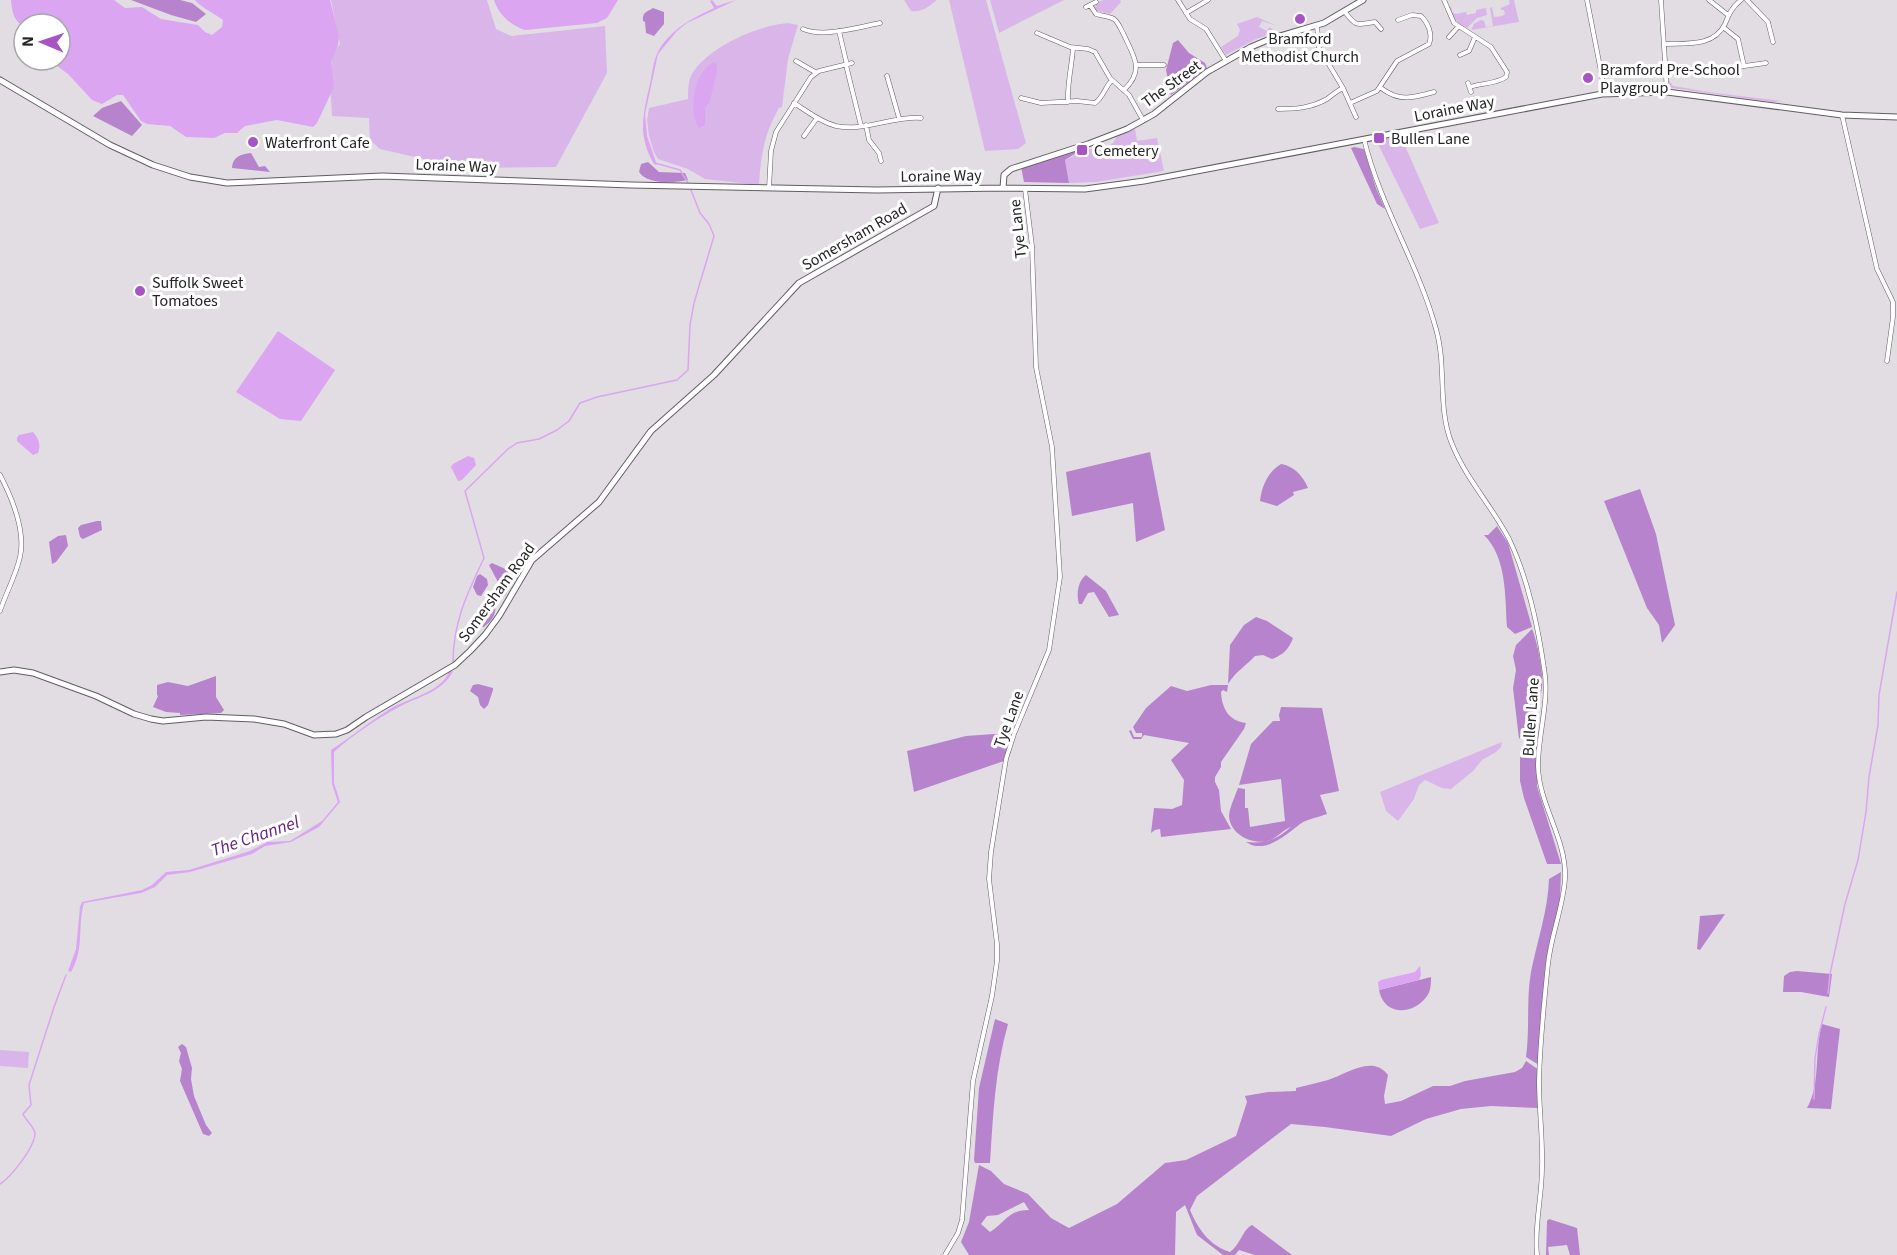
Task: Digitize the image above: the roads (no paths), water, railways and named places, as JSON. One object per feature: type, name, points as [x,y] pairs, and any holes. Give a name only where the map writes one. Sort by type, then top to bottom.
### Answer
[{"type":"main road","name":"The Street","points":[[1003,188],[1004,175],[1014,167],[1121,132],[1143,120],[1198,78],[1260,42],[1317,26],[1345,12],[1353,2],[1363,0]]},
{"type":"main road","name":"Loraine Way","points":[[0,80],[110,145],[153,165],[190,177],[227,183],[382,176],[769,188],[1084,189],[1144,181],[1579,98],[1614,94],[1667,92],[1842,115],[1897,117]]},
{"type":"main road","name":"Somersham Road","points":[[0,672],[14,670],[33,674],[96,696],[144,718],[163,721],[206,717],[254,719],[285,724],[314,735],[336,734],[347,730],[455,665],[485,635],[532,560],[599,501],[651,431],[714,375],[800,283],[934,206],[938,189]]},
{"type":"street","points":[[1178,0],[1191,20],[1206,29],[1226,61]]},
{"type":"street","points":[[1186,14],[1208,0]]},
{"type":"street","points":[[1444,0],[1449,16],[1458,27],[1491,47],[1507,74],[1499,81],[1483,83],[1470,88]]},
{"type":"street","points":[[1587,0],[1603,82]]},
{"type":"street","points":[[1661,0],[1667,92]]},
{"type":"street","points":[[1709,0],[1728,15]]},
{"type":"street","points":[[1665,44],[1706,41],[1714,37],[1723,27],[1734,6],[1741,0]]},
{"type":"street","points":[[1747,0],[1768,22],[1773,42]]},
{"type":"street","points":[[1096,2],[1088,6],[1096,14],[1110,17],[1116,22],[1135,58],[1137,65],[1134,78],[1124,90]]},
{"type":"street","points":[[1345,12],[1354,23],[1365,25],[1374,22],[1381,29]]},
{"type":"street","points":[[1350,103],[1381,88],[1390,68],[1397,61],[1426,47],[1430,42],[1431,34],[1421,16],[1412,15],[1398,20]]},
{"type":"street","points":[[803,29],[819,32],[839,31],[880,23]]},
{"type":"street","points":[[1365,25],[1368,31]]},
{"type":"street","points":[[1317,26],[1317,42],[1321,52],[1343,88],[1356,117]]},
{"type":"street","points":[[1449,36],[1458,27]]},
{"type":"street","points":[[1723,27],[1734,35],[1740,44],[1743,66]]},
{"type":"street","points":[[839,31],[863,126],[869,140],[879,153],[881,161]]},
{"type":"street","points":[[819,32],[819,39]]},
{"type":"street","points":[[1037,33],[1074,48],[1095,52],[1112,80],[1124,90],[1143,120]]},
{"type":"street","points":[[1460,55],[1470,50],[1475,37]]},
{"type":"street","points":[[1068,102],[1067,84],[1074,48]]},
{"type":"street","points":[[796,61],[815,72]]},
{"type":"street","points":[[1723,69],[1766,63]]},
{"type":"street","points":[[769,188],[772,140],[779,126],[815,72],[848,64]]},
{"type":"street","points":[[1137,65],[1164,65]]},
{"type":"street","points":[[887,76],[898,118]]},
{"type":"street","points":[[1596,77],[1602,76]]},
{"type":"street","points":[[1021,98],[1041,103],[1097,102],[1112,80]]},
{"type":"street","points":[[1278,109],[1311,106],[1343,88]]},
{"type":"street","points":[[1381,88],[1391,95],[1404,99],[1434,92]]},
{"type":"street","points":[[794,103],[817,118],[836,126],[863,126],[898,118],[921,118]]},
{"type":"street","points":[[1842,115],[1878,274],[1893,302],[1893,320],[1887,361]]},
{"type":"street","points":[[804,136],[817,118]]},
{"type":"street","name":"Bullen Lane","points":[[1364,139],[1379,189],[1419,275],[1434,322],[1442,351],[1445,420],[1449,436],[1465,469],[1514,549],[1526,586],[1545,670],[1546,686],[1539,752],[1539,776],[1545,805],[1563,853],[1565,874],[1564,889],[1549,956],[1541,1050],[1539,1079],[1542,1166],[1537,1255]]},
{"type":"street","name":"Tye Lane","points":[[945,1255],[958,1233],[962,1220],[973,1081],[992,996],[997,961],[989,866],[1006,759],[1049,650],[1060,577],[1052,447],[1036,367],[1032,246],[1025,188]]},
{"type":"street","points":[[0,475],[20,525],[21,545],[18,564],[0,611]]},
{"type":"waterway","name":"The Channel","points":[[655,163],[680,170],[688,183]]},
{"type":"waterway","name":"The Channel","points":[[453,663],[458,621],[484,558],[465,491],[508,449],[517,443],[539,439],[569,421],[580,403],[597,397],[677,380],[688,370],[690,325],[694,303],[714,236],[709,224],[700,213],[691,190]]},
{"type":"waterway","points":[[1828,993],[1845,904],[1858,860],[1878,725],[1879,695],[1897,592]]},
{"type":"waterway","name":"The Channel","points":[[0,1184],[21,1162],[34,1140],[35,1131],[23,1114],[31,1105],[29,1085],[66,975]]},
{"type":"waterway","points":[[1814,1099],[1815,1058],[1826,1007]]},
{"type":"place","name":"Bramford Methodist Church","points":[[1300,19]]},
{"type":"place","name":"Bramford Pre-School Playgroup","points":[[1588,78]]},
{"type":"place","name":"Bullen Lane","points":[[1379,138]]},
{"type":"place","name":"Waterfront Cafe","points":[[253,142]]},
{"type":"place","name":"Cemetery","points":[[1082,150]]},
{"type":"place","name":"Suffolk Sweet Tomatoes","points":[[140,291]]}]
